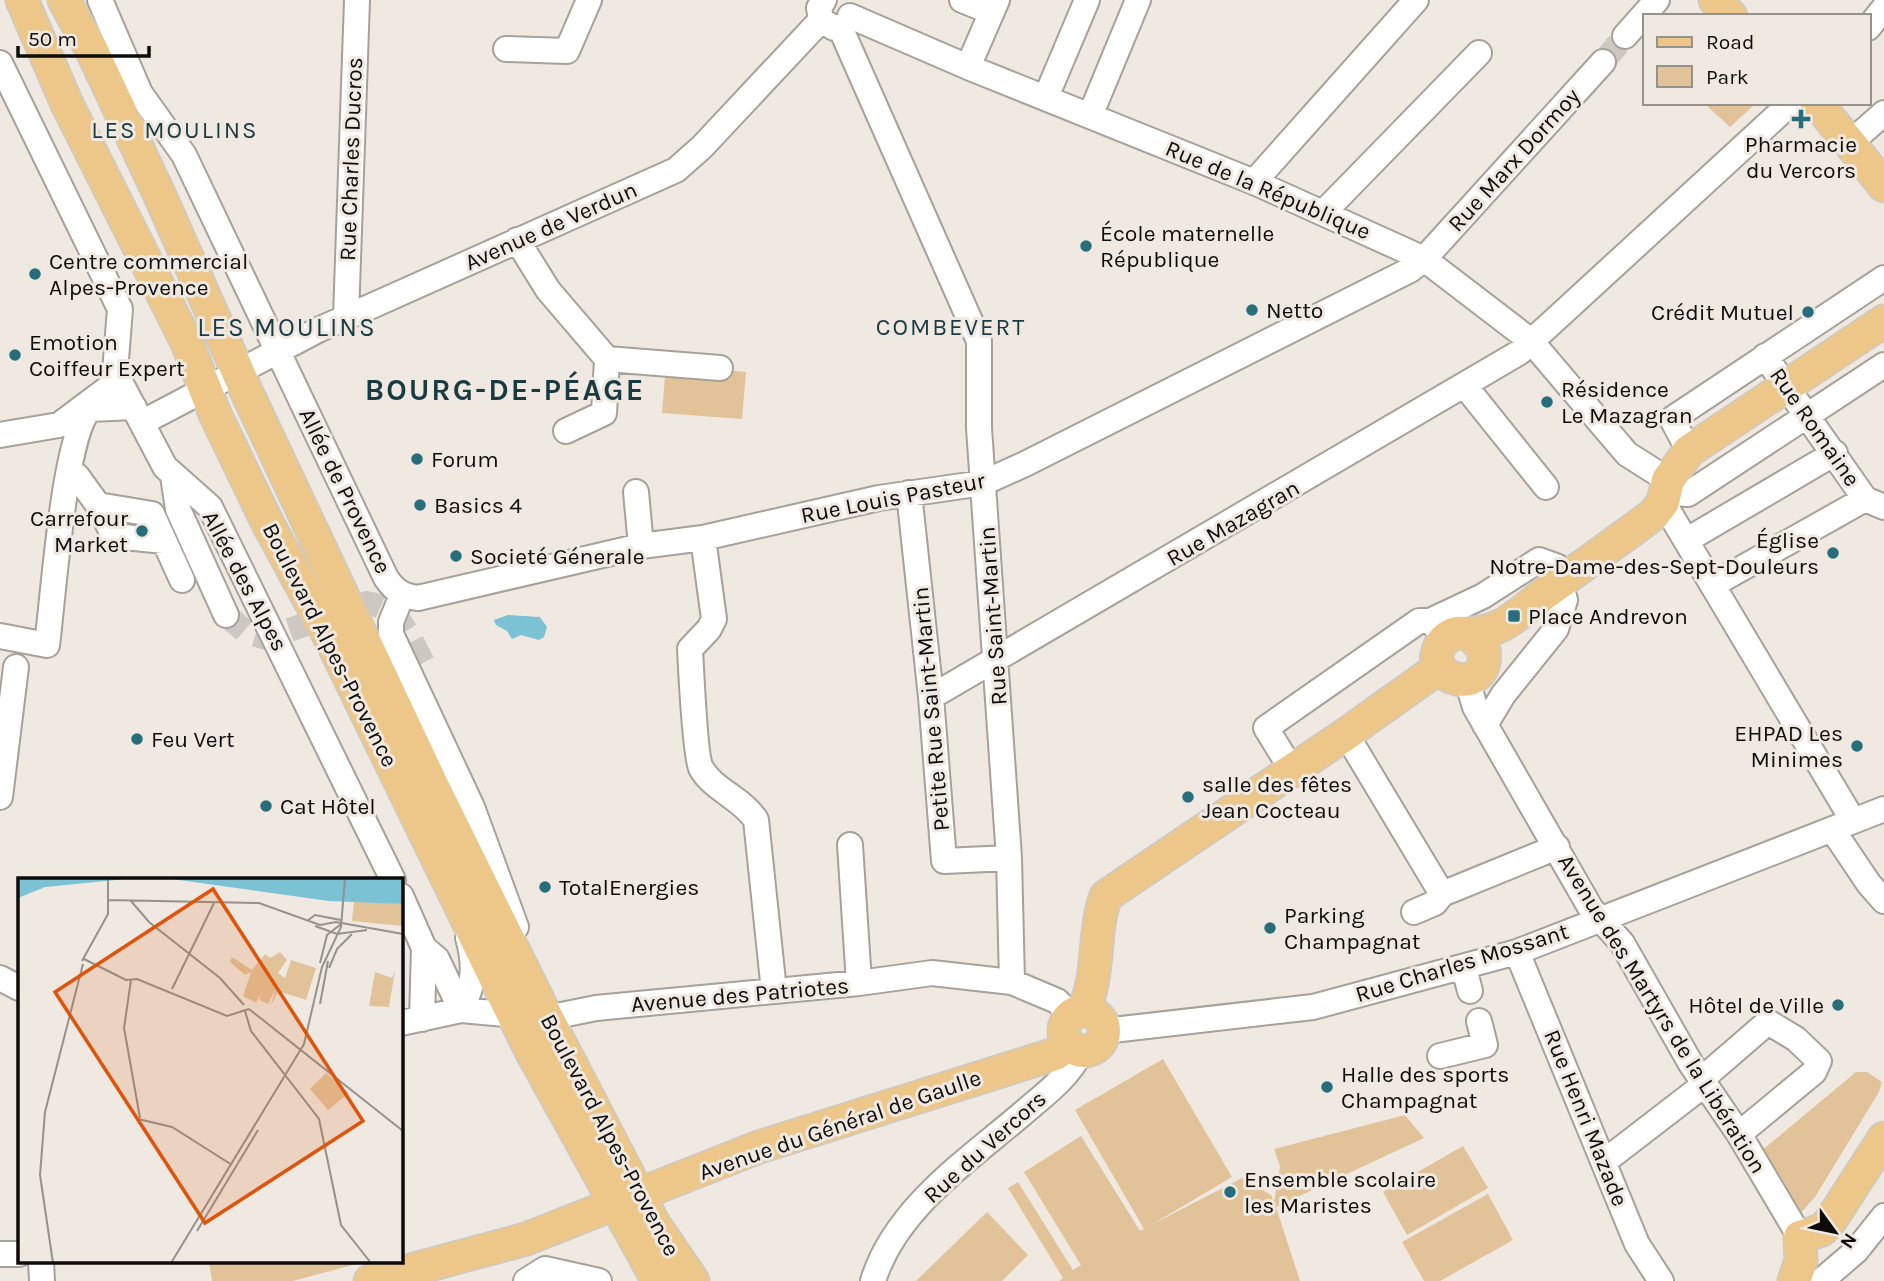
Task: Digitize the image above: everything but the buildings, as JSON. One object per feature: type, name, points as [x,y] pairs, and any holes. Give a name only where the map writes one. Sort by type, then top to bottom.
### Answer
[{"type":"main road","name":"Boulevard Alpes-Provence","points":[[22,0],[67,104],[187,343],[267,522],[331,640],[456,899],[531,1009]]},
{"type":"main road","name":"Boulevard Alpes-Provence","points":[[64,0],[91,49],[144,161],[238,371],[433,786],[531,1009],[627,1202],[658,1281]]},
{"type":"main road","points":[[1702,0],[1715,14]]},
{"type":"main road","points":[[1715,0],[1729,14]]},
{"type":"main road","points":[[1819,105],[1884,186]]},
{"type":"main road","points":[[1082,1031],[1093,992],[1098,929],[1106,896],[1346,734],[1462,645],[1564,580],[1654,514],[1689,451],[1884,321]]},
{"type":"main road","name":"Avenue du Général de Gaulle","points":[[377,1280],[526,1239],[627,1202],[759,1147],[1055,1054],[1082,1031]]},
{"type":"main road","points":[[1794,1281],[1801,1261],[1800,1237],[1822,1230],[1829,1223],[1884,1138]]},
{"type":"main road","name":"Boulevard Alpes-Provence","points":[[627,1202],[693,1281]]},
{"type":"street","name":"Allée de Provence","points":[[100,0],[140,93],[184,155],[386,578],[393,589],[402,595],[390,622],[391,634],[472,807],[529,964],[531,1009]]},
{"type":"street","name":"Rue Charles Ducros","points":[[346,317],[356,0]]},
{"type":"street","points":[[506,48],[567,51],[589,0]]},
{"type":"street","points":[[962,0],[994,6],[968,67]]},
{"type":"street","points":[[1046,97],[1087,0]]},
{"type":"street","points":[[1090,116],[1138,0]]},
{"type":"street","points":[[1254,182],[1416,0]]},
{"type":"street","points":[[1645,14],[1657,0]]},
{"type":"street","name":"Avenue de Verdun","points":[[206,388],[346,317],[676,170],[702,147],[833,8]]},
{"type":"street","name":"Rue de la République","points":[[833,8],[968,67],[1254,182],[1424,259],[1531,341],[1627,454],[1665,491]]},
{"type":"street","name":"Rue Saint-Martin","points":[[833,8],[979,341],[979,428],[1009,858],[1012,982]]},
{"type":"street","points":[[1870,26],[1884,8]]},
{"type":"street","points":[[1625,36],[1643,16]]},
{"type":"street","points":[[1323,213],[1479,53]]},
{"type":"street","name":"Rue Marx Dormoy","points":[[1424,259],[1603,61]]},
{"type":"street","name":"Allée des Alpes","points":[[0,63],[120,309],[115,372],[165,467],[210,507],[392,878]]},
{"type":"street","name":"Rue Mazagran","points":[[931,697],[1520,352],[1789,105]]},
{"type":"street","points":[[1850,143],[1884,113]]},
{"type":"street","points":[[517,240],[548,290],[607,359],[604,413],[566,431]]},
{"type":"street","name":"Rue Louis Pasteur","points":[[402,595],[418,598],[640,546],[703,538],[909,493],[983,483],[1282,336],[1410,270],[1424,259]]},
{"type":"street","points":[[1689,451],[1672,419],[1884,278]]},
{"type":"street","name":"Rue Romaine","points":[[1765,356],[1874,503]]},
{"type":"street","points":[[607,359],[720,368]]},
{"type":"street","points":[[1665,491],[1688,494],[1884,365]]},
{"type":"street","points":[[0,435],[59,425],[119,380]]},
{"type":"street","points":[[1465,386],[1546,487]]},
{"type":"street","points":[[0,636],[47,645],[72,478],[72,444],[85,414],[99,406],[139,415],[206,388]]},
{"type":"street","points":[[1687,540],[1835,453]]},
{"type":"street","points":[[173,476],[178,509],[226,615]]},
{"type":"street","points":[[72,478],[127,510],[182,580]]},
{"type":"street","points":[[1665,491],[1687,540],[1714,584],[1884,901]]},
{"type":"street","points":[[636,492],[640,546]]},
{"type":"street","name":"Petite Rue Saint-Martin","points":[[909,493],[931,697],[944,861],[1009,858]]},
{"type":"street","points":[[1714,584],[1874,503]]},
{"type":"street","points":[[127,510],[114,536],[155,543]]},
{"type":"street","points":[[703,538],[714,619],[709,629],[690,649],[700,767],[722,789],[746,804],[756,820],[774,991]]},
{"type":"street","points":[[1292,770],[1266,728],[1419,621],[1462,645],[1483,596],[1539,560],[1558,567],[1564,580],[1565,600],[1556,629],[1503,695],[1485,725]]},
{"type":"street","name":"Avenue des Martyrs de la Libération","points":[[1462,645],[1475,707],[1485,725],[1591,909],[1622,943],[1800,1237]]},
{"type":"street","points":[[423,663],[471,770],[472,807]]},
{"type":"street","points":[[0,797],[16,667]]},
{"type":"street","points":[[1346,734],[1442,894]]},
{"type":"street","name":"Rue Charles Mossant","points":[[1082,1031],[1313,1007],[1467,979],[1517,951],[1884,809]]},
{"type":"street","points":[[850,845],[859,984]]},
{"type":"street","points":[[1414,912],[1434,903],[1442,894],[1557,847]]},
{"type":"street","points":[[402,899],[424,948],[437,960],[461,1010]]},
{"type":"street","points":[[456,899],[474,960],[472,989],[461,1010]]},
{"type":"street","points":[[411,1021],[424,948]]},
{"type":"street","name":"Rue Henri Mazade","points":[[1517,951],[1637,1244],[1661,1281]]},
{"type":"street","name":"Avenue des Patriotes","points":[[411,1021],[461,1010],[596,1008],[859,984],[932,973],[1012,982],[1057,1000],[1082,1031]]},
{"type":"street","points":[[0,978],[18,987]]},
{"type":"street","points":[[1440,1056],[1485,1045],[1479,1021]]},
{"type":"street","points":[[1605,1161],[1704,1082],[1768,1022],[1796,1039],[1819,1061],[1814,1072],[1739,1134]]},
{"type":"street","name":"Rue du Vercors","points":[[873,1281],[890,1244],[915,1210],[942,1182],[1063,1078],[1082,1031]]},
{"type":"street","points":[[1821,1281],[1856,1251],[1882,1213]]},
{"type":"street","points":[[526,1281],[545,1269],[599,1281]]},
{"type":"green space","points":[[1708,105],[1754,105],[1730,127]]},
{"type":"green space","points":[[666,365],[746,372],[742,419],[662,413]]},
{"type":"green space","points":[[1163,1059],[1232,1177],[1151,1225],[1242,1178],[1271,1195],[1274,1202],[1280,1166],[1274,1149],[1405,1115],[1424,1138],[1276,1207],[1300,1281],[1059,1281],[1063,1278],[1008,1188],[1018,1182],[1073,1270],[1081,1265],[1024,1172],[1081,1136],[1140,1231],[1144,1229],[1075,1110]]},
{"type":"green space","points":[[1856,1072],[1867,1072],[1882,1082],[1879,1092],[1815,1197],[1799,1215],[1760,1152]]},
{"type":"green space","points":[[1463,1146],[1488,1188],[1407,1235],[1383,1192]]},
{"type":"green space","points":[[1488,1194],[1513,1240],[1440,1281],[1424,1281],[1402,1242]]},
{"type":"green space","points":[[987,1212],[1028,1255],[1002,1281],[916,1281]]},
{"type":"green space","points":[[209,1264],[357,1264],[293,1281],[212,1281]]},
{"type":"water","points":[[508,615],[540,617],[547,627],[544,637],[539,640],[521,635],[512,639],[494,620]]},
{"type":"tunnel","points":[[1603,62],[1625,36]]},
{"type":"tunnel","points":[[226,615],[246,632],[266,638],[367,603],[396,617],[423,663]]},
{"type":"place","name":"Pharmacie du Vercors","points":[[1801,119]]},
{"type":"place","name":"École maternelle République","points":[[1086,246]]},
{"type":"place","name":"Centre commercial Alpes-Provence","points":[[35,274]]},
{"type":"place","name":"Netto","points":[[1252,310]]},
{"type":"place","name":"Crédit Mutuel","points":[[1808,312]]},
{"type":"place","name":"Emotion Coiffeur Expert","points":[[15,355]]},
{"type":"place","name":"Résidence Le Mazagran","points":[[1547,402]]},
{"type":"place","name":"Forum","points":[[417,459]]},
{"type":"place","name":"Basics 4","points":[[420,505]]},
{"type":"place","name":"Carrefour Market","points":[[142,531]]},
{"type":"place","name":"Église Notre-Dame-des-Sept-Douleurs","points":[[1833,553]]},
{"type":"place","name":"Societé Génerale","points":[[456,556]]},
{"type":"place","name":"Place Andrevon","points":[[1514,616]]},
{"type":"place","name":"Feu Vert","points":[[137,739]]},
{"type":"place","name":"EHPAD Les Minimes","points":[[1857,746]]},
{"type":"place","name":"salle des fêtes Jean Cocteau","points":[[1188,797]]},
{"type":"place","name":"Cat Hôtel","points":[[266,806]]},
{"type":"place","name":"TotalEnergies","points":[[545,887]]},
{"type":"place","name":"Parking Champagnat","points":[[1270,928]]},
{"type":"place","name":"Hôtel de Ville","points":[[1838,1005]]},
{"type":"place","name":"Halle des sports Champagnat","points":[[1327,1087]]},
{"type":"place","name":"Ensemble scolaire les Maristes","points":[[1230,1192]]},
{"type":"district","name":"LES MOULINS","points":[[175,130]]},
{"type":"district","name":"LES MOULINS","points":[[287,327]]},
{"type":"district","name":"COMBEVERT","points":[[951,327]]},
{"type":"district","name":"BOURG-DE-PÉAGE","points":[[505,390]]}]
